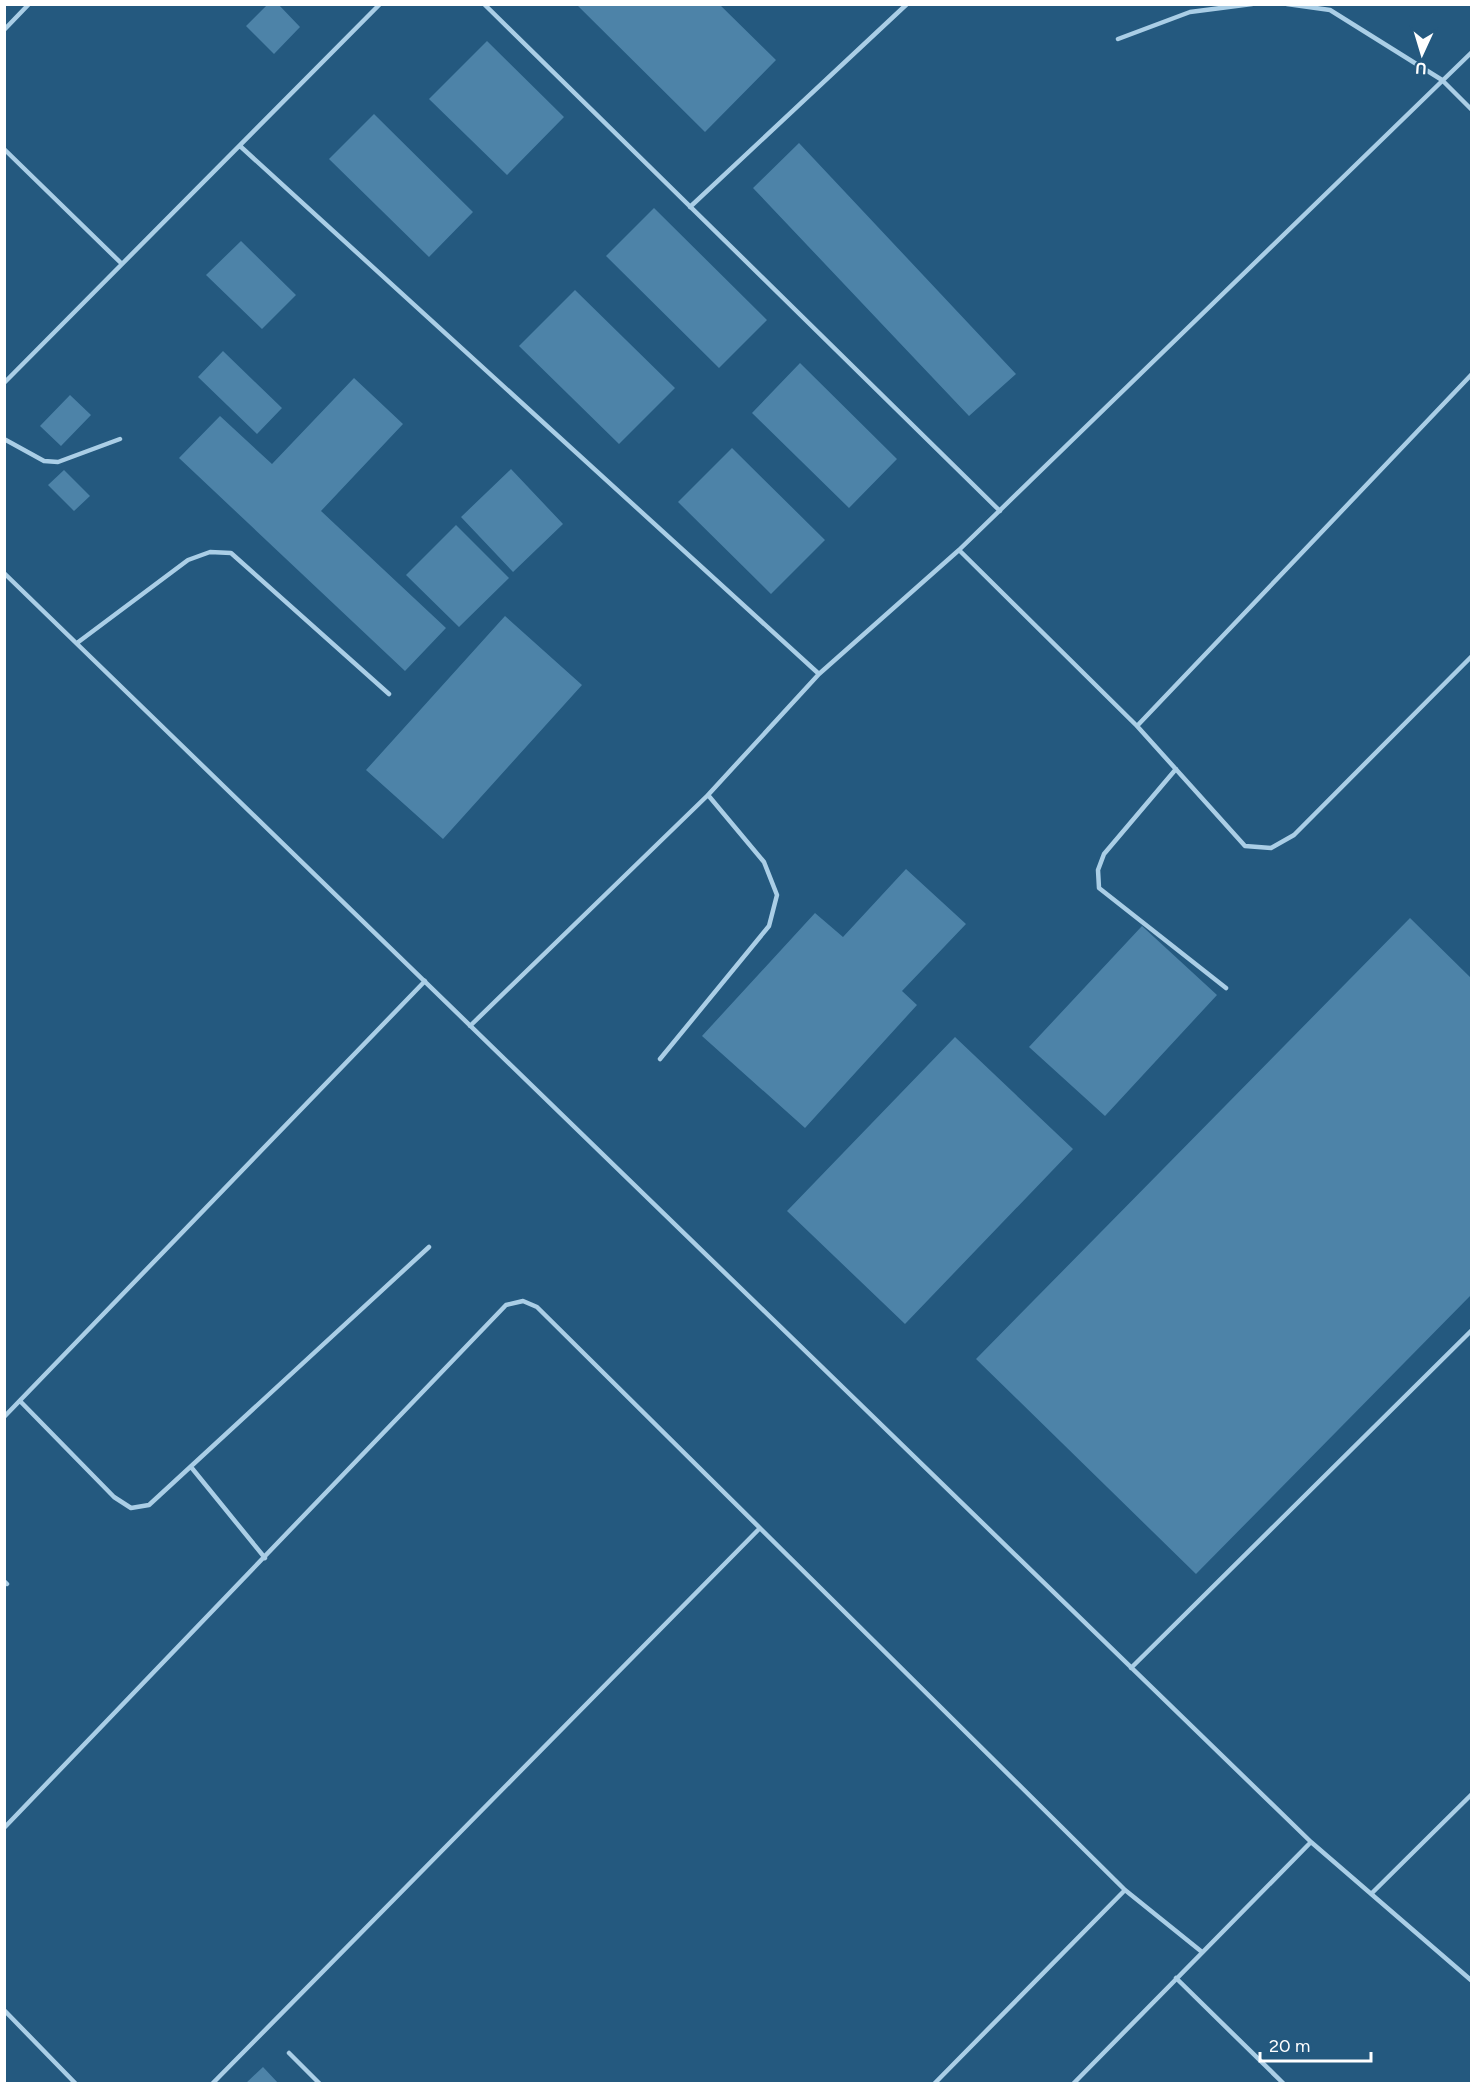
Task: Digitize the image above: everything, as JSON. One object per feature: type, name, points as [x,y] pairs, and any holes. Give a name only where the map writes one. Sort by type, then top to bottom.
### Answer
[{"type":"lane","points":[[4,30],[29,4]]},
{"type":"lane","points":[[4,383],[380,4]]},
{"type":"lane","points":[[484,4],[1000,511]]},
{"type":"lane","points":[[690,207],[907,4]]},
{"type":"lane","points":[[1118,39],[1190,12],[1252,4]]},
{"type":"lane","points":[[1287,4],[1330,10],[1442,80],[1472,110]]},
{"type":"lane","points":[[470,1026],[708,795],[819,674],[1000,511],[1472,52]]},
{"type":"lane","points":[[240,146],[819,674]]},
{"type":"lane","points":[[4,149],[122,264]]},
{"type":"lane","points":[[1137,726],[1472,374]]},
{"type":"lane","points":[[4,439],[44,461],[58,462],[120,440]]},
{"type":"lane","points":[[959,550],[1137,726],[1245,846],[1271,848],[1294,835],[1472,656]]},
{"type":"lane","points":[[77,643],[188,560],[210,552],[231,553],[389,694]]},
{"type":"lane","points":[[4,573],[1311,1842],[1472,1981]]},
{"type":"lane","points":[[1176,769],[1104,854],[1098,870],[1100,888],[1226,988]]},
{"type":"lane","points":[[660,1059],[769,926],[777,895],[764,862],[708,795]]},
{"type":"lane","points":[[4,1417],[425,981]]},
{"type":"lane","points":[[20,1401],[114,1497],[131,1508],[149,1505],[429,1247]]},
{"type":"lane","points":[[4,1828],[506,1305],[523,1301],[537,1307],[1125,1890],[1202,1952]]},
{"type":"lane","points":[[1131,1668],[1472,1330]]},
{"type":"lane","points":[[190,1467],[265,1558]]},
{"type":"lane","points":[[212,2084],[760,1528]]},
{"type":"lane","points":[[1371,1894],[1472,1794]]},
{"type":"lane","points":[[1073,2084],[1311,1842]]},
{"type":"lane","points":[[934,2084],[1125,1890]]},
{"type":"lane","points":[[1176,1978],[1284,2084]]},
{"type":"lane","points":[[4,2010],[76,2084]]},
{"type":"lane","points":[[290,2053],[320,2084]]},
{"type":"building","points":[[268,4],[278,4],[300,27],[274,54],[246,26]]},
{"type":"building","points":[[576,4],[719,4],[776,60],[705,132]]},
{"type":"building","points":[[487,41],[564,117],[507,175],[429,99]]},
{"type":"building","points":[[374,114],[473,212],[429,257],[329,159]]},
{"type":"building","points":[[799,143],[1016,374],[969,416],[753,188]]},
{"type":"building","points":[[654,208],[767,320],[719,368],[606,256]]},
{"type":"building","points":[[241,241],[296,295],[262,329],[206,275]]},
{"type":"building","points":[[575,290],[675,388],[619,444],[519,346]]},
{"type":"building","points":[[223,351],[282,408],[257,434],[198,377]]},
{"type":"building","points":[[800,363],[897,459],[849,508],[752,413]]},
{"type":"building","points":[[354,378],[403,424],[321,511],[446,628],[405,671],[179,458],[220,416],[272,464]]},
{"type":"building","points":[[70,395],[91,415],[61,446],[40,426]]},
{"type":"building","points":[[732,448],[825,540],[771,594],[678,502]]},
{"type":"building","points":[[511,469],[563,524],[513,572],[461,517]]},
{"type":"building","points":[[64,470],[90,496],[74,511],[48,485]]},
{"type":"building","points":[[456,525],[509,578],[459,627],[406,575]]},
{"type":"building","points":[[505,616],[582,685],[443,839],[366,770]]},
{"type":"building","points":[[906,869],[966,924],[902,991],[917,1005],[805,1128],[702,1036],[815,913],[843,937]]},
{"type":"building","points":[[1410,918],[1472,979],[1472,1294],[1196,1574],[976,1359]]},
{"type":"building","points":[[1142,926],[1217,995],[1105,1116],[1029,1047]]},
{"type":"building","points":[[955,1037],[1073,1149],[905,1324],[787,1211]]},
{"type":"building","points":[[263,2067],[279,2084],[245,2084]]}]
